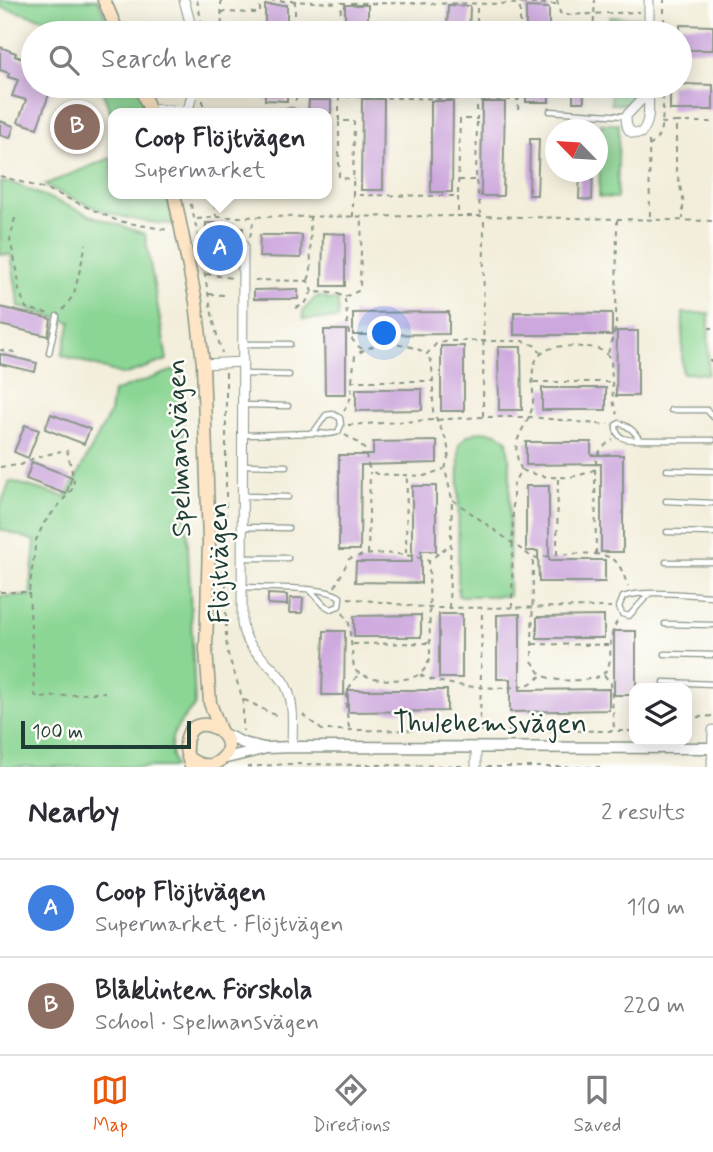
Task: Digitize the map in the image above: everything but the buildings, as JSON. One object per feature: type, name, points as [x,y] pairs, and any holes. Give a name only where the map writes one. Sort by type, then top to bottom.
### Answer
[{"type":"main road","points":[[104,0],[113,21]]},
{"type":"main road","name":"Spelmansvägen","points":[[175,199],[196,302],[203,364],[209,542],[206,649],[210,703],[228,742],[226,751],[216,764],[206,767],[191,763],[185,743],[190,732],[201,725],[210,703]]},
{"type":"main road","points":[[201,725],[214,726],[222,732]]},
{"type":"street","points":[[184,0],[190,21]]},
{"type":"street","points":[[649,0],[649,21]]},
{"type":"street","points":[[641,98],[626,116],[626,126],[629,132],[635,134],[641,133],[648,122],[648,98]]},
{"type":"street","name":"Flöjtvägen","points":[[243,245],[241,558],[244,638],[285,684],[291,699],[292,747]]},
{"type":"street","points":[[203,364],[243,362]]},
{"type":"street","points":[[712,767],[713,730]]},
{"type":"street","name":"Thulehemsvägen","points":[[222,732],[243,743],[267,748],[713,748]]},
{"type":"street","name":"Thulehemsvägen","points":[[216,764],[267,748]]},
{"type":"street","points":[[476,767],[477,749]]},
{"type":"lane","points":[[550,111],[626,116]]},
{"type":"lane","points":[[49,353],[57,316]]},
{"type":"lane","points":[[243,344],[290,344]]},
{"type":"lane","points":[[242,374],[289,375]]},
{"type":"lane","points":[[242,405],[288,407]]},
{"type":"lane","points":[[671,410],[707,410],[713,417]]},
{"type":"lane","points":[[242,435],[313,433],[329,436],[338,432],[340,418],[333,414],[326,415],[313,433]]},
{"type":"lane","points":[[640,440],[634,431],[618,424],[615,432],[619,437],[640,440],[713,440]]},
{"type":"lane","points":[[242,465],[286,466]]},
{"type":"lane","points":[[667,470],[713,471]]},
{"type":"lane","points":[[242,496],[288,497]]},
{"type":"lane","points":[[666,501],[713,503]]},
{"type":"lane","points":[[242,527],[288,528]]},
{"type":"lane","points":[[667,533],[713,533]]},
{"type":"lane","points":[[241,558],[288,558]]},
{"type":"lane","points":[[666,562],[713,562]]},
{"type":"lane","points":[[242,587],[333,591],[340,597],[339,606],[331,609],[310,590]]},
{"type":"lane","points":[[649,594],[629,615],[622,614],[619,607],[623,597],[631,594],[649,594],[713,596]]},
{"type":"lane","points":[[665,624],[713,625]]},
{"type":"lane","points":[[665,654],[713,655]]},
{"type":"lane","points":[[664,682],[713,684]]},
{"type":"path","points":[[197,0],[201,21]]},
{"type":"path","points":[[221,0],[222,21]]},
{"type":"path","points":[[221,12],[260,13],[260,0],[557,4]]},
{"type":"path","points":[[557,0],[560,13],[565,15],[649,12]]},
{"type":"path","points":[[594,21],[595,0]]},
{"type":"path","points":[[664,0],[664,21]]},
{"type":"path","points":[[295,2],[295,21]]},
{"type":"path","points":[[520,2],[520,21]]},
{"type":"path","points":[[340,21],[341,3]]},
{"type":"path","points":[[477,4],[477,21]]},
{"type":"path","points":[[339,98],[339,178],[354,179]]},
{"type":"path","points":[[408,98],[519,100],[518,110]]},
{"type":"path","points":[[649,146],[656,141],[662,122],[663,98]]},
{"type":"path","points":[[477,99],[476,180],[482,216],[483,417]]},
{"type":"path","points":[[458,217],[460,119],[477,119]]},
{"type":"path","points":[[339,121],[354,121],[353,217]]},
{"type":"path","points":[[648,122],[650,219]]},
{"type":"path","points":[[662,122],[713,122]]},
{"type":"path","points":[[676,122],[676,169],[683,199],[682,220]]},
{"type":"path","points":[[0,176],[49,190],[118,221],[148,228],[197,227]]},
{"type":"path","points":[[459,180],[476,180]]},
{"type":"path","points":[[354,195],[458,195]]},
{"type":"path","points":[[190,199],[196,220],[214,327],[226,363],[226,640],[243,700],[243,743]]},
{"type":"path","points":[[214,199],[216,217]]},
{"type":"path","points":[[196,220],[216,217],[482,216],[713,221]]},
{"type":"path","points":[[243,245],[250,240],[255,217]]},
{"type":"path","points":[[307,281],[311,273],[310,217]]},
{"type":"path","points":[[344,297],[358,291],[360,285],[362,217]]},
{"type":"path","points":[[15,218],[10,240],[19,290],[26,308],[57,316],[66,307],[74,294],[86,244]]},
{"type":"path","points":[[608,354],[617,327],[617,218]]},
{"type":"path","points":[[205,274],[243,280],[307,281]]},
{"type":"path","points":[[307,281],[312,292]]},
{"type":"path","points":[[312,292],[336,293],[344,297],[347,305],[346,327],[352,342],[362,349]]},
{"type":"path","points":[[296,308],[304,304],[312,292]]},
{"type":"path","points":[[208,294],[224,295]]},
{"type":"path","points":[[426,355],[437,343],[482,341],[530,343],[541,353]]},
{"type":"path","points":[[340,418],[349,405],[355,356],[362,349],[371,346],[404,346],[415,348],[431,361],[433,411],[447,442],[449,454],[445,469],[452,499],[449,608]]},
{"type":"path","points":[[341,425],[483,417],[530,417],[618,424],[613,401],[611,360],[608,354],[592,347],[551,347],[541,353],[534,368],[533,404],[530,417],[517,442],[516,454],[521,469],[514,483],[512,608]]},
{"type":"path","points":[[0,350],[15,352]]},
{"type":"path","points":[[352,381],[433,381]]},
{"type":"path","points":[[533,382],[611,382]]},
{"type":"path","points":[[338,432],[351,438],[366,451],[370,472],[368,555]]},
{"type":"path","points":[[596,555],[597,453],[604,445],[619,437]]},
{"type":"path","points":[[67,450],[74,480],[73,488],[44,523],[36,540],[29,592],[35,695],[39,698],[105,692]]},
{"type":"path","points":[[0,467],[21,465],[34,458],[61,451]]},
{"type":"path","points":[[370,472],[424,476],[445,469]]},
{"type":"path","points":[[521,469],[533,475],[558,477],[580,475],[595,469]]},
{"type":"path","points":[[406,554],[407,475]]},
{"type":"path","points":[[557,555],[558,477]]},
{"type":"path","points":[[452,499],[533,558],[557,555],[596,555],[610,558],[618,564],[631,594]]},
{"type":"path","points":[[429,561],[450,544]]},
{"type":"path","points":[[333,591],[349,559],[368,555],[406,554],[429,561]]},
{"type":"path","points":[[533,558],[532,661],[535,669],[542,675],[572,681],[594,680],[604,675],[611,660],[611,631],[622,614]]},
{"type":"path","points":[[339,606],[349,622],[354,669],[358,674],[365,678],[382,679],[402,679],[419,675],[426,669],[430,658],[429,561]]},
{"type":"path","points":[[0,592],[29,592]]},
{"type":"path","points":[[340,597],[429,608],[619,607]]},
{"type":"path","points":[[480,730],[482,608]]},
{"type":"path","points":[[352,643],[431,643]]},
{"type":"path","points":[[532,644],[611,645]]},
{"type":"path","points":[[349,730],[346,689],[358,674]]},
{"type":"path","points":[[419,675],[442,684],[481,686],[523,686],[542,675]]},
{"type":"path","points":[[604,675],[611,684],[614,730]]},
{"type":"path","points":[[243,700],[256,704],[273,715],[306,716],[322,730],[629,730]]},
{"type":"path","points":[[692,718],[713,716]]},
{"type":"path","points":[[524,739],[525,729]]},
{"type":"path","points":[[542,761],[543,767]]},
{"type":"path","points":[[247,767],[289,764],[600,767]]},
{"type":"green space","points":[[0,0],[98,0],[108,21],[51,21],[0,7]]},
{"type":"green space","points":[[610,17],[638,17],[638,21],[610,21]]},
{"type":"green space","points":[[105,98],[143,98],[148,108],[109,108]]},
{"type":"green space","points":[[611,98],[633,98],[627,104],[611,104]]},
{"type":"green space","points":[[608,124],[619,124],[617,198],[599,197],[599,182],[608,182]]},
{"type":"green space","points":[[108,159],[108,199],[168,199],[173,224],[121,217],[44,185]]},
{"type":"green space","points":[[0,182],[15,184],[145,234],[167,360],[124,375],[62,355],[71,322],[19,307],[11,255],[0,254]]},
{"type":"green space","points":[[316,297],[338,300],[338,319],[303,319],[303,311]]},
{"type":"green space","points":[[683,313],[709,313],[708,374],[682,373]]},
{"type":"green space","points":[[180,368],[195,705],[177,727],[171,740],[175,767],[0,767],[0,596],[30,596],[35,541],[0,529],[0,507],[10,481],[66,497],[110,413],[113,392]]},
{"type":"green space","points":[[480,431],[497,433],[507,440],[510,467],[509,596],[458,596],[459,445],[467,436]]},
{"type":"place","name":"Blåklinten Förskola","points":[[77,127]]},
{"type":"place","name":"Coop Flöjtvägen","points":[[220,248]]}]
